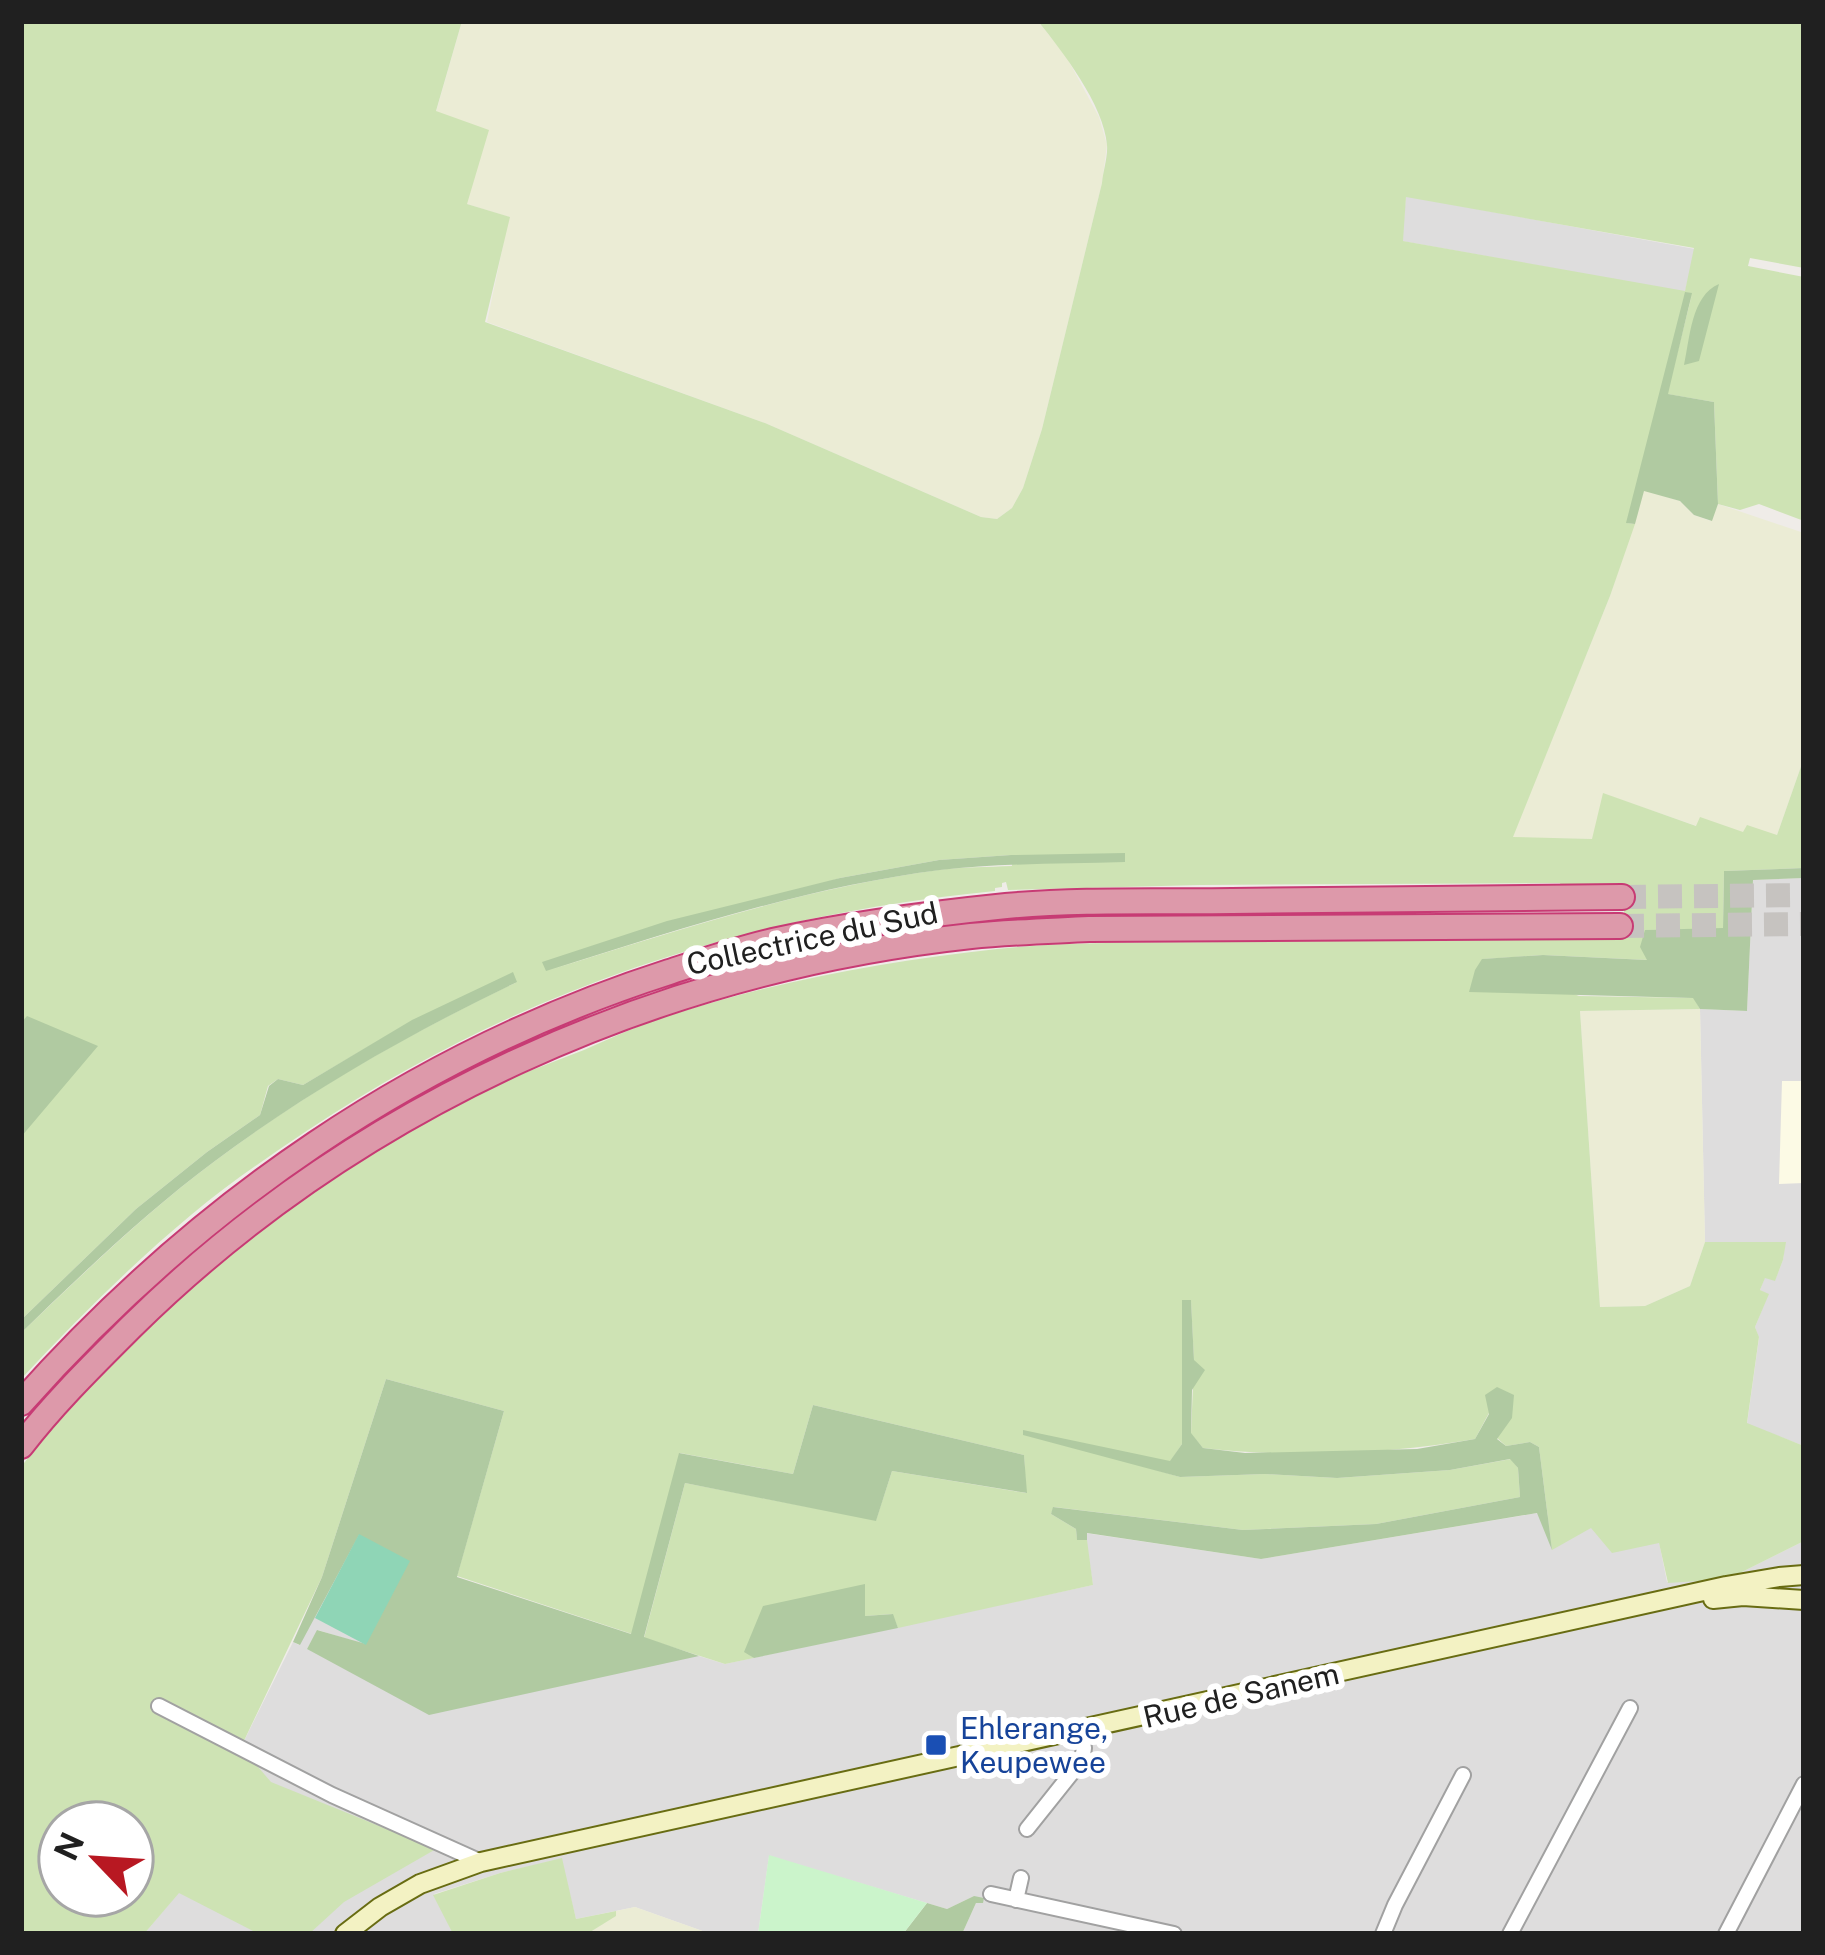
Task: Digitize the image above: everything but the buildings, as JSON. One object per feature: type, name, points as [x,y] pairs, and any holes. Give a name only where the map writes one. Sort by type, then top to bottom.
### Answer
[{"type":"highway","name":"Collectrice du Sud","points":[[21,1403],[147,1273],[227,1207],[318,1142],[434,1073],[538,1021],[691,965],[831,929],[1010,905],[1622,897]]},
{"type":"highway","name":"Collectrice du Sud","points":[[21,1446],[88,1370],[167,1292],[334,1163],[504,1067],[679,997],[836,958],[969,936],[1112,928],[1621,926]]},
{"type":"main road","name":"Rue de Sanem","points":[[345,1934],[420,1884],[482,1862],[1726,1586],[1804,1575]]},
{"type":"main road","name":"Rue de Sanem","points":[[1649,1604],[1743,1596],[1804,1600]]},
{"type":"street","points":[[159,1706],[332,1795],[482,1862]]},
{"type":"street","points":[[1510,1934],[1630,1708]]},
{"type":"street","points":[[1027,1829],[1082,1760],[1080,1730]]},
{"type":"street","points":[[1383,1934],[1463,1775]]},
{"type":"street","points":[[1726,1934],[1804,1784]]},
{"type":"street","points":[[1016,1900],[1021,1878]]},
{"type":"street","points":[[991,1894],[1174,1934]]},
{"type":"shaded area","points":[[1406,196],[1695,249],[1685,292],[1402,241]]},
{"type":"shaded area","points":[[1804,878],[1804,1446],[1747,1424],[1759,1338],[1755,1327],[1768,1295],[1760,1290],[1765,1277],[1775,1280],[1785,1242],[1705,1242],[1700,1009],[1747,1011],[1753,880]]},
{"type":"shaded area","points":[[1782,1081],[1804,1081],[1804,1183],[1779,1184]]},
{"type":"shaded area","points":[[1538,1513],[1659,1542],[1667,1582],[1728,1579],[1804,1541],[1804,1934],[962,1934],[976,1903],[974,1896],[947,1909],[769,1856],[758,1934],[711,1934],[635,1907],[576,1919],[561,1859],[434,1894],[453,1934],[144,1934],[270,1783],[241,1747],[293,1642],[299,1645],[359,1534],[366,1645],[318,1630],[307,1649],[699,1656],[725,1664],[1093,1585],[1085,1533],[1261,1559]]},
{"type":"green space","points":[[21,21],[462,21],[436,111],[489,130],[467,204],[510,217],[485,322],[765,423],[981,517],[997,519],[1012,508],[1023,488],[1042,429],[1107,154],[1104,129],[1090,96],[1038,21],[1804,21],[1804,268],[1750,258],[1748,266],[1804,277],[1804,521],[1759,504],[1740,510],[1718,504],[1714,402],[1667,394],[1692,294],[1627,523],[1635,524],[1513,837],[1592,839],[1603,793],[1696,826],[1700,817],[1743,832],[1747,825],[1777,835],[1804,758],[1804,868],[1724,871],[1723,929],[1645,930],[1648,960],[1543,955],[1483,959],[1579,996],[1694,998],[1700,1009],[1580,1011],[1600,1307],[1645,1306],[1690,1286],[1705,1242],[1786,1242],[1775,1281],[1765,1278],[1760,1290],[1769,1294],[1755,1327],[1759,1337],[1747,1423],[1804,1446],[1804,1541],[1728,1579],[1668,1583],[1659,1543],[1612,1553],[1591,1528],[1552,1550],[1539,1447],[1530,1442],[1506,1446],[1497,1438],[1489,1413],[1475,1439],[1443,1444],[1304,1454],[1203,1448],[1191,1434],[1191,1301],[1182,1301],[1182,1444],[1170,1462],[1023,1431],[1180,1477],[1337,1478],[1450,1470],[1511,1459],[1518,1468],[1520,1497],[1376,1524],[1243,1530],[1054,1507],[1051,1514],[1076,1529],[1077,1539],[1087,1540],[1093,1585],[898,1628],[892,1614],[865,1616],[865,1585],[745,1651],[754,1658],[725,1664],[644,1638],[685,1483],[876,1520],[892,1471],[1026,1493],[1024,1455],[813,1405],[793,1474],[680,1453],[632,1634],[457,1576],[504,1411],[386,1379],[322,1577],[241,1747],[271,1782],[436,1849],[344,1902],[309,1934],[259,1934],[179,1893],[144,1934],[21,1934],[21,1467],[69,1408],[180,1297],[306,1198],[372,1154],[508,1080],[641,1025],[795,981],[916,959],[1054,945],[1624,936],[1624,887],[1560,883],[1008,890],[1006,882],[995,891],[903,902],[724,940],[552,999],[469,1037],[308,1130],[168,1234],[21,1379],[21,1333],[189,1181],[324,1087],[399,1042],[517,982],[412,1021],[303,1085],[278,1079],[268,1086],[260,1115],[136,1209],[21,1320]],"holes":[[[1406,197],[1694,248],[1685,291],[1403,241]],[[1011,855],[1012,866],[938,870],[839,888],[740,912],[546,971],[840,878],[939,860]]]},
{"type":"green space","points":[[462,21],[1038,21],[1067,58],[1099,117],[1107,145],[1102,183],[1042,429],[1012,508],[997,519],[981,517],[765,423],[487,322],[509,217],[467,204],[436,112]]},
{"type":"green space","points":[[1719,284],[1699,361],[1684,365],[1697,308]]},
{"type":"green space","points":[[1685,292],[1692,293],[1668,394],[1714,402],[1718,504],[1712,521],[1694,515],[1680,501],[1644,491],[1635,524],[1626,523]]},
{"type":"green space","points":[[1644,490],[1680,501],[1694,515],[1711,521],[1718,504],[1804,533],[1804,758],[1777,835],[1744,833],[1701,818],[1697,826],[1604,794],[1593,839],[1512,838],[1610,596]]},
{"type":"green space","points":[[1125,853],[1125,862],[940,870],[840,887],[546,971],[542,962],[667,921],[840,878],[939,860]]},
{"type":"green space","points":[[1804,868],[1804,878],[1753,880],[1747,1011],[1700,1009],[1693,998],[1469,992],[1482,959],[1543,955],[1647,960],[1640,947],[1645,930],[1723,928],[1724,871]]},
{"type":"green space","points":[[513,972],[517,982],[362,1064],[215,1161],[139,1222],[21,1333],[21,1320],[136,1209],[260,1115],[269,1086],[278,1079],[303,1085],[412,1020]]},
{"type":"green space","points":[[1700,1009],[1705,1242],[1690,1286],[1645,1306],[1600,1307],[1580,1011]]},
{"type":"green space","points":[[27,1016],[98,1046],[21,1137],[21,1023]]},
{"type":"green space","points":[[1182,1300],[1191,1300],[1194,1360],[1205,1370],[1192,1390],[1191,1433],[1203,1448],[1245,1453],[1417,1449],[1475,1439],[1489,1414],[1485,1395],[1497,1387],[1514,1395],[1512,1418],[1497,1439],[1506,1446],[1530,1442],[1539,1447],[1552,1550],[1537,1513],[1261,1559],[1087,1533],[1087,1540],[1077,1540],[1076,1529],[1051,1514],[1053,1507],[1243,1530],[1376,1524],[1520,1497],[1518,1468],[1510,1459],[1450,1470],[1337,1478],[1180,1477],[1023,1435],[1023,1430],[1170,1461],[1182,1444]]},
{"type":"green space","points":[[386,1379],[504,1411],[457,1577],[631,1634],[679,1453],[793,1474],[813,1405],[1024,1455],[1027,1493],[892,1471],[876,1521],[685,1483],[644,1637],[699,1656],[429,1715],[307,1649],[317,1630],[366,1644],[359,1535],[300,1645],[293,1642],[322,1577]]},
{"type":"green space","points":[[359,1534],[410,1561],[366,1645],[315,1618]]},
{"type":"green space","points":[[865,1584],[865,1616],[893,1614],[898,1628],[754,1658],[744,1652],[763,1606]]},
{"type":"green space","points":[[769,1855],[927,1903],[903,1934],[758,1934]]},
{"type":"green space","points":[[562,1858],[576,1919],[616,1911],[616,1916],[587,1934],[453,1934],[433,1895],[500,1873]]},
{"type":"green space","points":[[974,1896],[984,1898],[983,1903],[976,1903],[962,1934],[903,1934],[927,1903],[947,1909]]},
{"type":"green space","points":[[635,1907],[711,1934],[587,1934],[616,1911]]},
{"type":"tunnel","points":[[1622,897],[1804,895]]},
{"type":"tunnel","points":[[1620,926],[1804,924]]},
{"type":"place","name":"Ehlerange, Keupewee","points":[[936,1745]]}]
